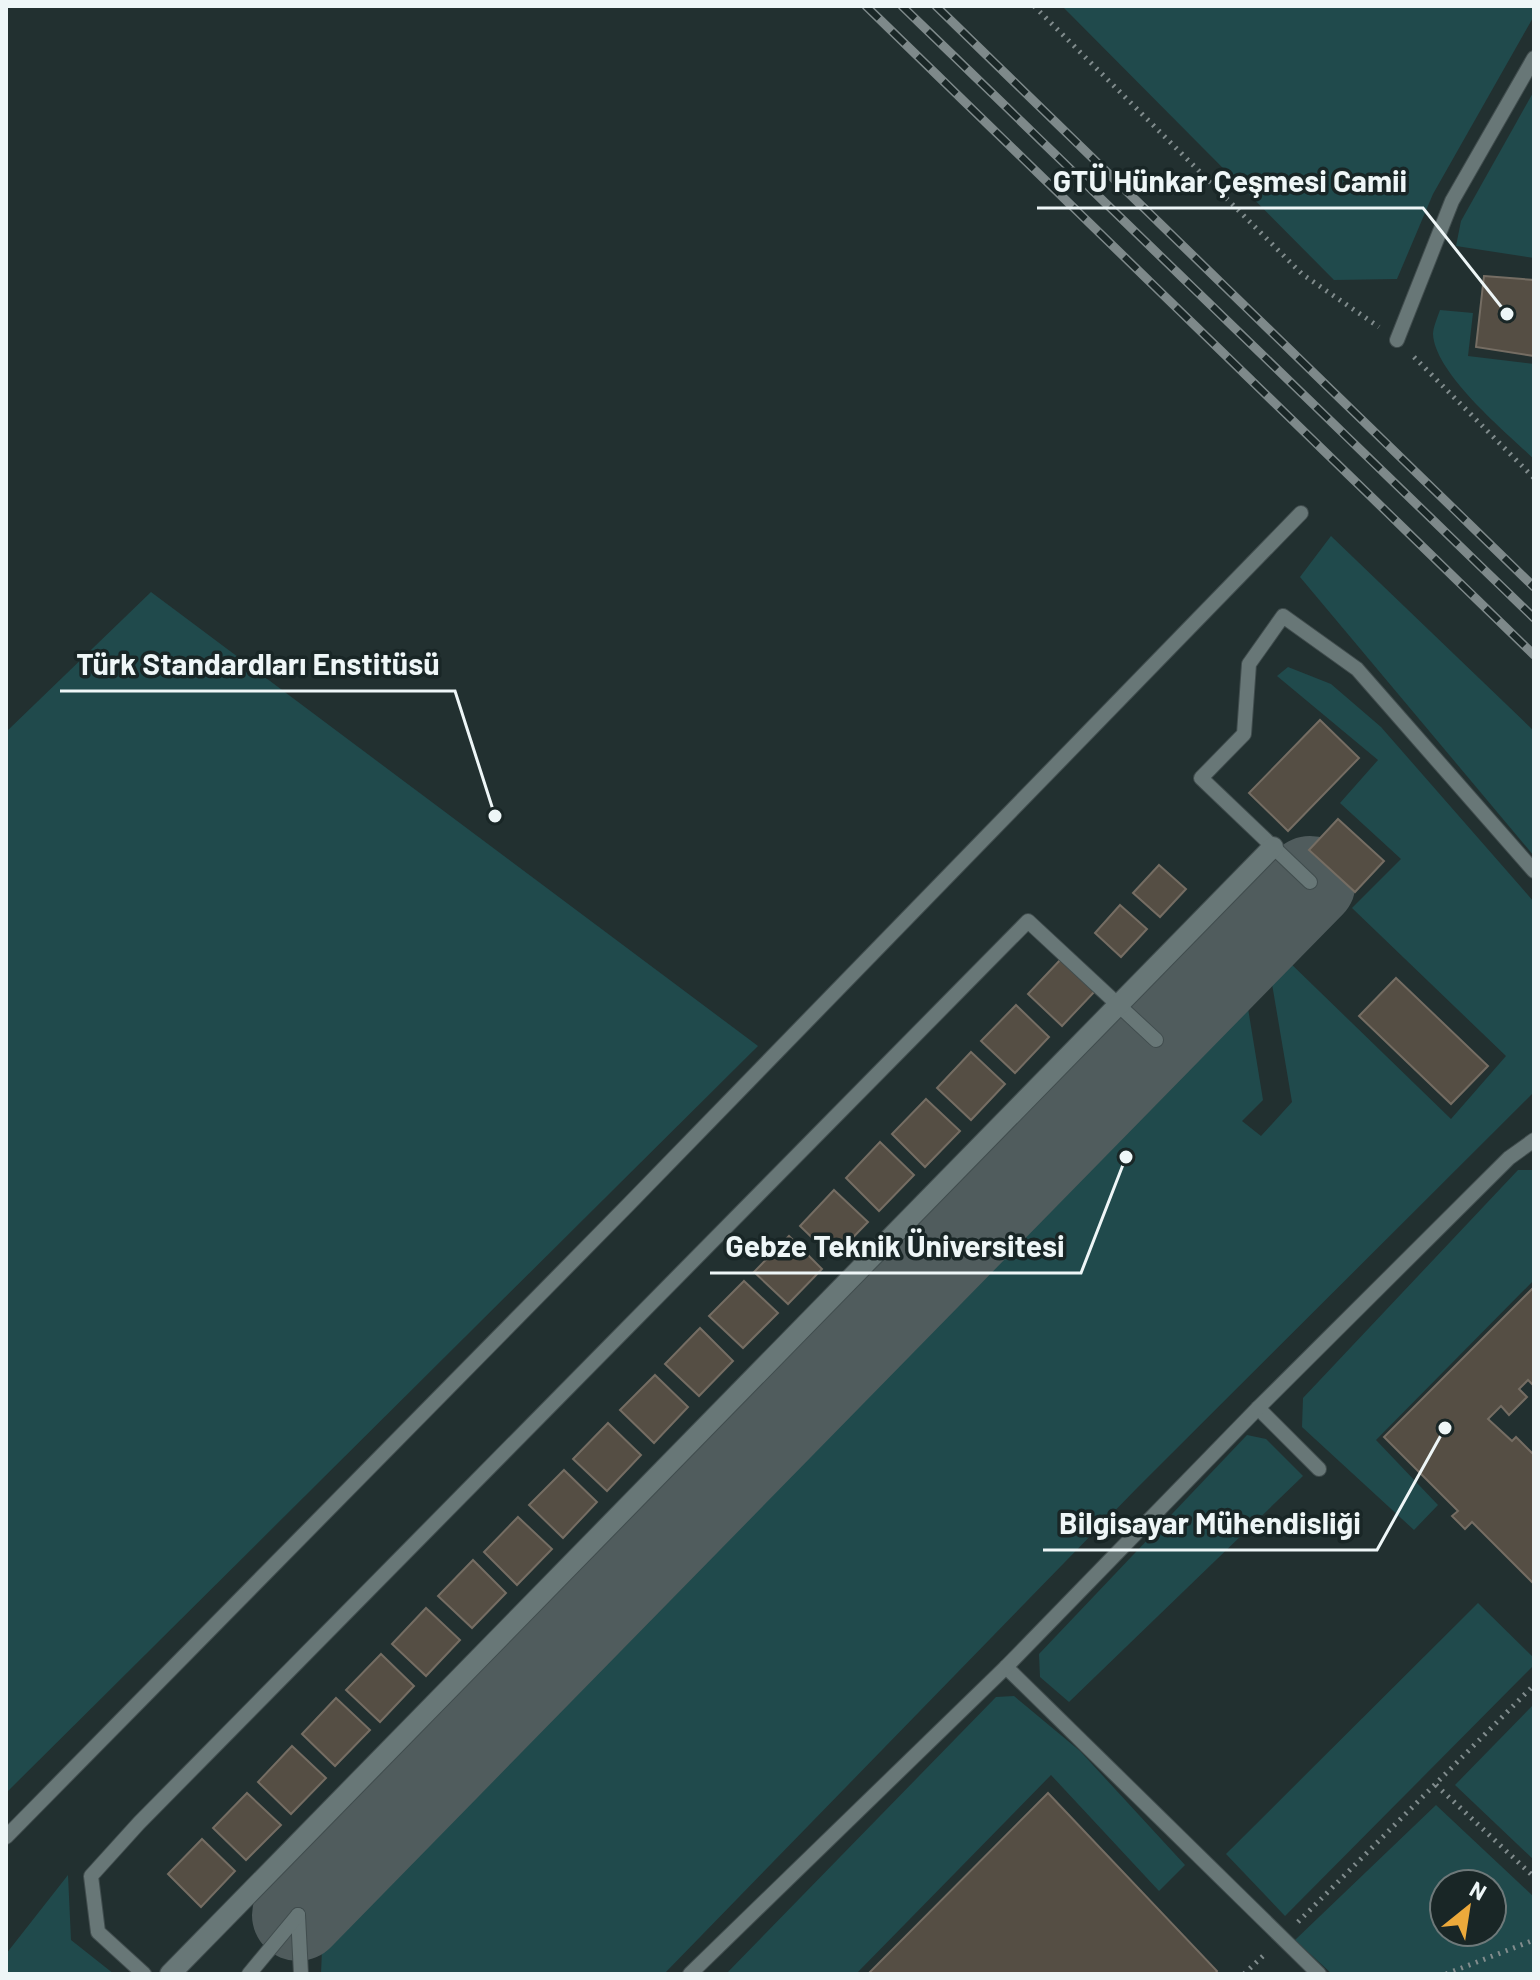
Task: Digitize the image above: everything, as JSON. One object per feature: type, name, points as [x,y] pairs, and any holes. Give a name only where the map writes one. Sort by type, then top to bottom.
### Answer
[{"type":"street","points":[[170,1974],[1273,847]]},
{"type":"lane","points":[[1397,340],[1452,201],[1534,58]]},
{"type":"lane","points":[[6,1837],[618,1215],[1301,513]]},
{"type":"lane","points":[[1310,882],[1201,778],[1244,734],[1249,664],[1283,616],[1357,669],[1534,871]]},
{"type":"lane","points":[[144,1974],[98,1932],[91,1876],[139,1823],[1028,921],[1156,1040]]},
{"type":"lane","points":[[690,1974],[1006,1667],[1258,1408],[1509,1158],[1534,1140]]},
{"type":"lane","points":[[1258,1408],[1319,1469]]},
{"type":"lane","points":[[1006,1667],[1319,1974]]},
{"type":"lane","points":[[249,1974],[298,1915],[301,1974]]},
{"type":"path","points":[[1034,6],[1302,274],[1397,340],[1534,478]]},
{"type":"path","points":[[1244,1974],[1534,1685]]},
{"type":"path","points":[[1436,1785],[1534,1877]]},
{"type":"path","points":[[1446,1974],[1534,1940]]},
{"type":"shaded area","points":[[1062,6],[1534,6],[1534,16],[1433,194],[1397,279],[1334,280]]},
{"type":"shaded area","points":[[1534,91],[1534,258],[1456,246],[1461,221]]},
{"type":"shaded area","points":[[1440,310],[1473,313],[1468,356],[1534,364],[1534,459],[1490,418],[1446,367],[1433,334]]},
{"type":"shaded area","points":[[1331,536],[1534,731],[1534,856],[1300,577]]},
{"type":"shaded area","points":[[151,592],[758,1046],[6,1793],[6,732]]},
{"type":"shaded area","points":[[1288,667],[1331,684],[1381,727],[1534,902],[1534,1092],[1138,1487],[664,1974],[321,1974],[322,1950],[1246,996],[1263,1100],[1242,1121],[1261,1136],[1292,1102],[1270,972],[1285,958],[1451,1119],[1506,1056],[1352,908],[1401,859],[1340,803],[1378,760],[1277,676]]},
{"type":"shaded area","points":[[1518,1170],[1534,1170],[1534,1280],[1376,1440],[1438,1505],[1414,1530],[1302,1427],[1303,1398]]},
{"type":"shaded area","points":[[1247,1435],[1266,1439],[1303,1476],[1069,1702],[1040,1677],[1039,1654]]},
{"type":"shaded area","points":[[1478,1603],[1534,1658],[1534,1665],[1285,1916],[1226,1854]]},
{"type":"shaded area","points":[[1014,1696],[1080,1751],[1185,1865],[1159,1891],[1051,1775],[856,1974],[726,1974],[996,1697]]},
{"type":"shaded area","points":[[1534,1704],[1534,1860],[1455,1785]]},
{"type":"shaded area","points":[[1436,1805],[1503,1868],[1428,1868],[1428,1948],[1508,1948],[1508,1873],[1534,1897],[1534,1974],[1332,1974],[1295,1940]]},
{"type":"shaded area","points":[[68,1875],[71,1940],[114,1974],[6,1974],[6,1954]]},
{"type":"building","points":[[1484,276],[1534,280],[1534,356],[1476,347]]},
{"type":"building","points":[[1320,720],[1359,758],[1288,831],[1249,793]]},
{"type":"building","points":[[1338,819],[1384,861],[1355,892],[1309,850]]},
{"type":"building","points":[[1159,865],[1186,889],[1160,917],[1133,893]]},
{"type":"building","points":[[1120,905],[1147,929],[1121,957],[1095,933]]},
{"type":"building","points":[[1062,958],[1096,990],[1062,1026],[1028,994]]},
{"type":"building","points":[[1396,978],[1488,1066],[1451,1104],[1359,1016]]},
{"type":"building","points":[[1016,1005],[1049,1037],[1015,1073],[981,1041]]},
{"type":"building","points":[[971,1052],[1005,1084],[971,1120],[937,1088]]},
{"type":"building","points":[[926,1099],[960,1131],[925,1167],[892,1134]]},
{"type":"building","points":[[880,1142],[914,1175],[879,1211],[846,1178]]},
{"type":"building","points":[[834,1190],[868,1222],[833,1258],[800,1226]]},
{"type":"building","points":[[789,1236],[822,1269],[788,1304],[754,1272]]},
{"type":"building","points":[[744,1281],[778,1313],[743,1348],[709,1316]]},
{"type":"building","points":[[1534,1287],[1534,1386],[1528,1380],[1519,1389],[1527,1397],[1509,1415],[1501,1406],[1488,1419],[1512,1441],[1516,1437],[1534,1455],[1534,1584],[1472,1522],[1465,1529],[1452,1516],[1458,1511],[1384,1437]]},
{"type":"building","points":[[700,1328],[733,1361],[699,1396],[665,1364]]},
{"type":"building","points":[[655,1375],[688,1407],[654,1443],[620,1410]]},
{"type":"building","points":[[608,1423],[641,1455],[607,1491],[573,1459]]},
{"type":"building","points":[[564,1470],[597,1502],[563,1538],[529,1505]]},
{"type":"building","points":[[518,1517],[552,1549],[517,1585],[484,1552]]},
{"type":"building","points":[[473,1560],[506,1593],[472,1628],[438,1596]]},
{"type":"building","points":[[426,1608],[460,1640],[426,1676],[392,1644]]},
{"type":"building","points":[[381,1654],[414,1686],[380,1722],[346,1690]]},
{"type":"building","points":[[336,1698],[370,1730],[335,1766],[302,1734]]},
{"type":"building","points":[[292,1746],[326,1778],[291,1814],[258,1782]]},
{"type":"building","points":[[247,1793],[281,1825],[246,1860],[213,1828]]},
{"type":"building","points":[[1048,1793],[1217,1971],[1215,1974],[868,1974]]},
{"type":"building","points":[[202,1839],[235,1871],[201,1907],[168,1874]]},
{"type":"taxiway","points":[[298,1915],[1310,882]]},
{"type":"railway","points":[[866,6],[1534,655]]},
{"type":"railway","points":[[902,6],[1534,618]]},
{"type":"railway","points":[[936,6],[1534,587]]},
{"type":"place","name":"GTÜ Hünkar Çeşmesi Camii","points":[[1507,314]]},
{"type":"place","name":"Türk Standardları Enstitüsü","points":[[495,816]]},
{"type":"place","name":"Gebze Teknik Üniversitesi","points":[[1126,1157]]},
{"type":"place","name":"Bilgisayar Mühendisliği","points":[[1445,1428]]}]
